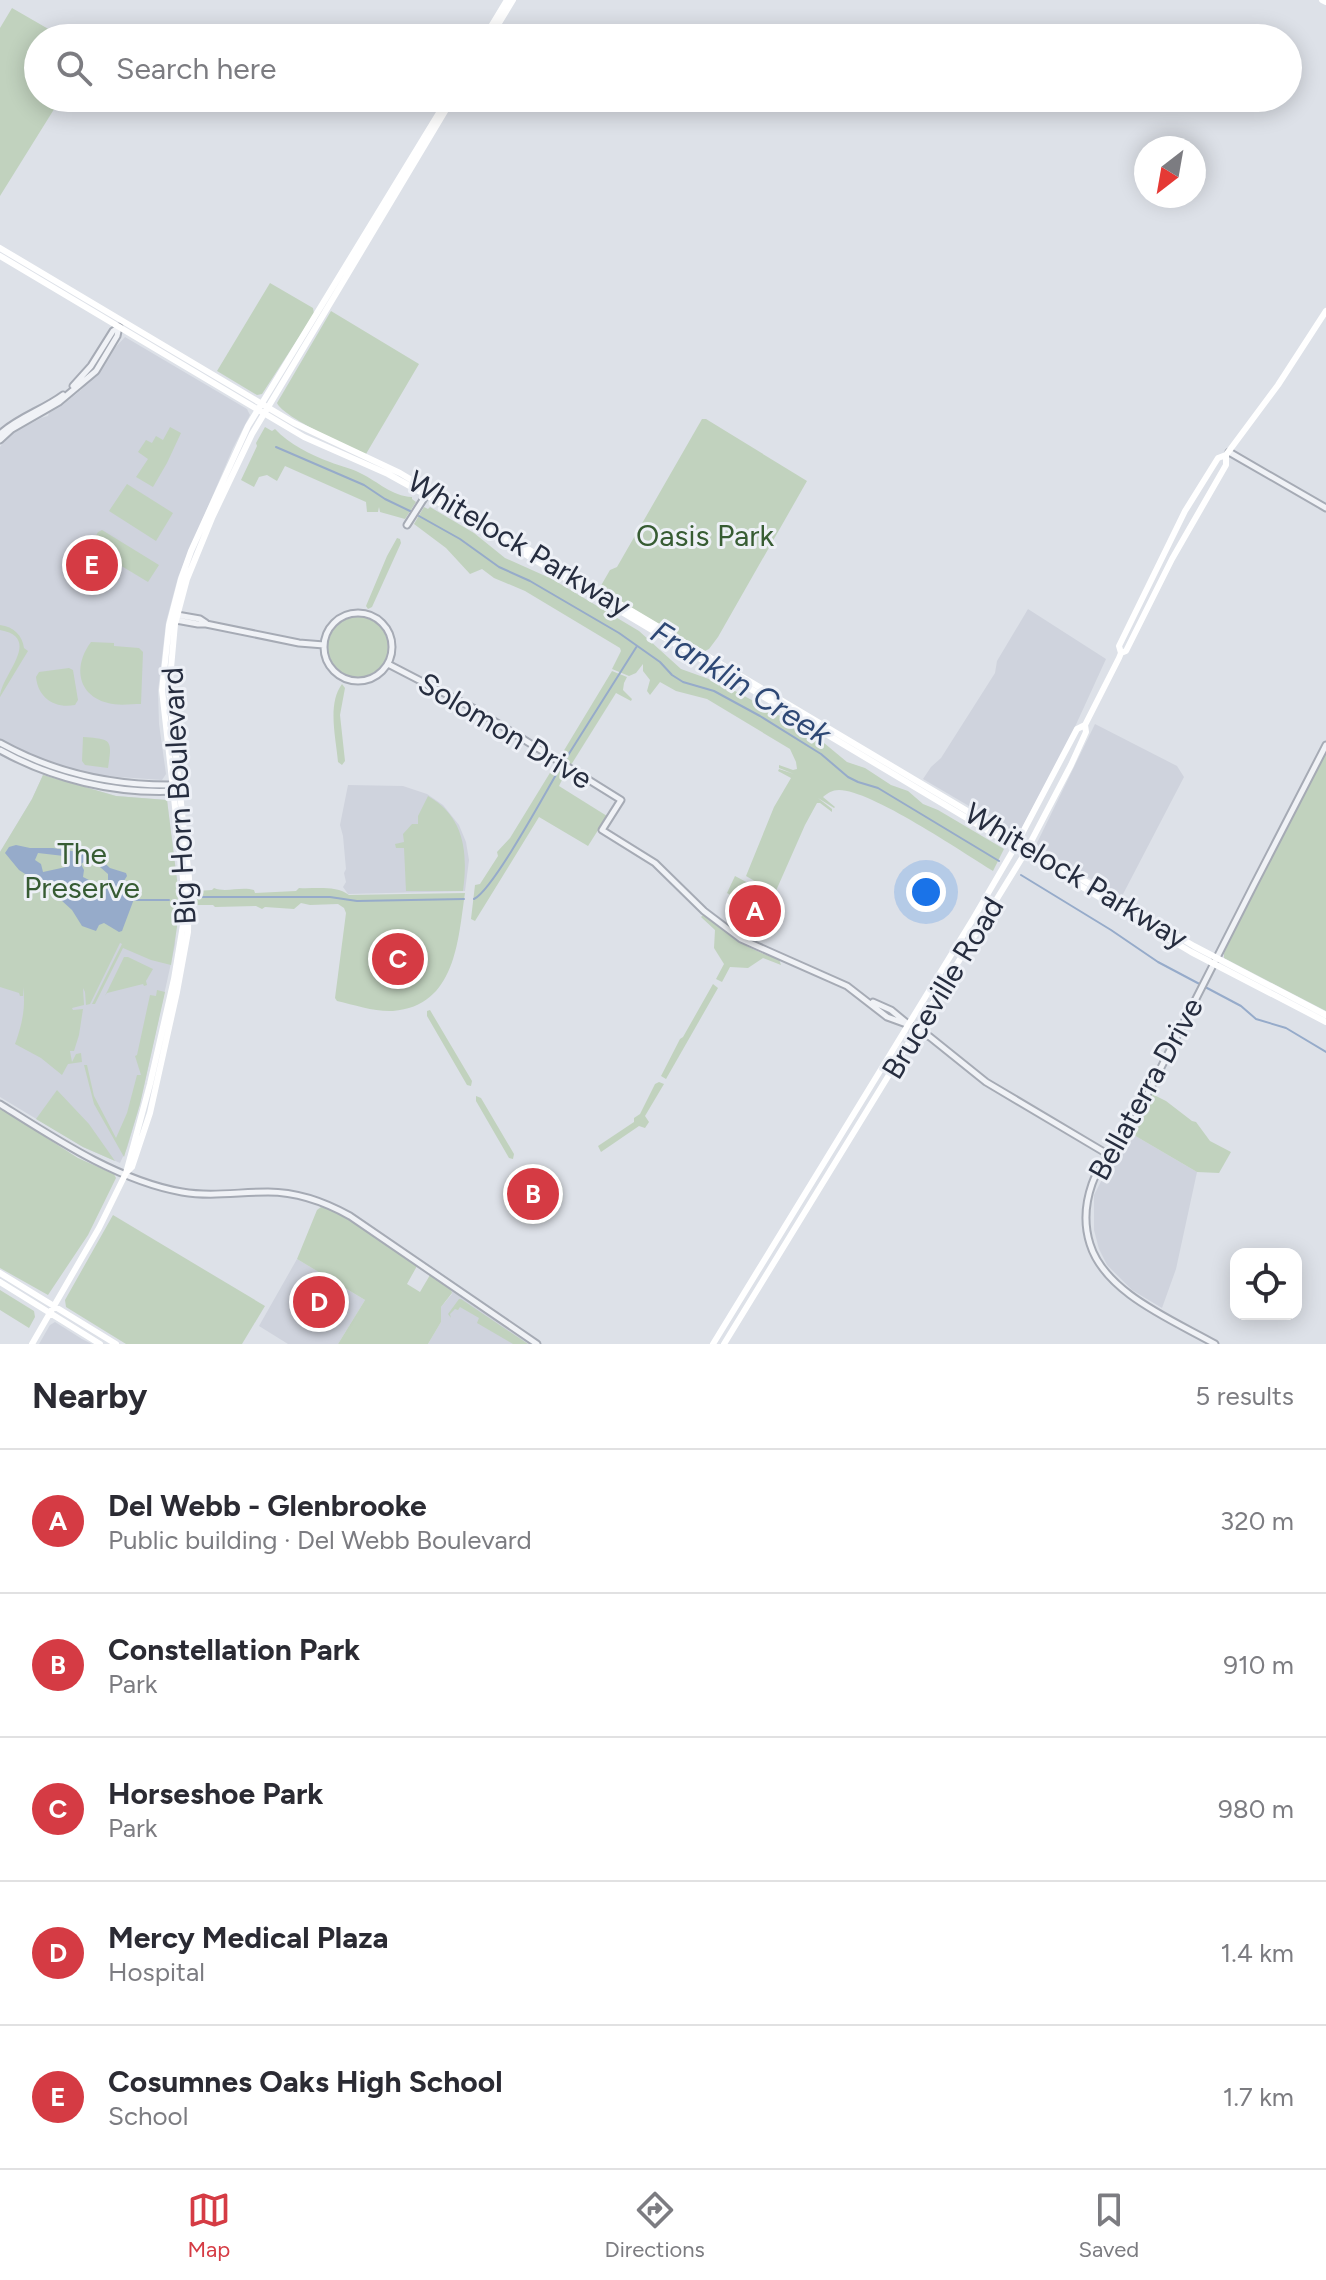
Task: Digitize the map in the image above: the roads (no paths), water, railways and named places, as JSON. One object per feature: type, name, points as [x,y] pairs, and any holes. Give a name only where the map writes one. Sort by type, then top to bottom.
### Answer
[{"type":"main road","points":[[495,24],[510,0]]},
{"type":"main road","name":"Big Horn Boulevard","points":[[176,788],[162,690],[169,625],[191,551],[241,440],[263,409],[442,112]]},
{"type":"main road","name":"Whitelock Parkway","points":[[0,248],[166,347],[304,437],[427,493],[1136,915],[1213,964],[1326,1022]]},
{"type":"main road","name":"Whitelock Parkway","points":[[0,256],[263,409]]},
{"type":"main road","points":[[102,308],[119,327],[127,327],[166,347]]},
{"type":"main road","name":"Bruceville Road","points":[[1121,653],[1119,646],[1185,511],[1218,458],[1227,454],[1278,385],[1326,311]]},
{"type":"main road","name":"Big Horn Boulevard","points":[[32,1344],[99,1228],[126,1173],[154,1070],[183,925],[183,879],[169,690],[171,651],[177,617],[196,554],[263,409]]},
{"type":"main road","name":"Bruceville Road","points":[[724,1344],[1027,850],[1071,765],[1086,732],[1085,725],[1121,653],[1126,651],[1172,559],[1226,465],[1227,454]]},
{"type":"main road","name":"Bruceville Road","points":[[713,1344],[909,1025],[1016,844],[1077,729],[1085,725]]},
{"type":"main road","name":"Whitelock Parkway","points":[[1213,964],[1326,1015]]},
{"type":"main road","name":"Bruceville Road","points":[[785,1245],[799,1215],[796,1208]]},
{"type":"main road","points":[[0,1273],[100,1344]]},
{"type":"main road","points":[[0,1282],[116,1344]]},
{"type":"main road","name":"Bruceville Road","points":[[737,1323],[751,1292],[749,1284]]},
{"type":"street","points":[[0,437],[10,426],[67,392],[88,370],[111,332],[119,327]]},
{"type":"street","points":[[1227,454],[1326,508]]},
{"type":"street","points":[[407,525],[427,493]]},
{"type":"street","points":[[349,614],[367,614],[382,623],[391,636],[392,650],[388,664],[372,679],[350,681],[342,678],[325,655],[328,632],[337,620],[349,614]]},
{"type":"street","points":[[177,617],[198,624],[324,645]]},
{"type":"street","name":"Solomon Drive","points":[[388,664],[473,708],[621,800],[602,830],[655,863],[704,911],[741,939],[839,982],[887,1017],[909,1025]]},
{"type":"street","points":[[0,743],[42,763],[95,778],[176,788]]},
{"type":"street","name":"Bellaterra Drive","points":[[1215,1344],[1125,1292],[1110,1278],[1096,1259],[1087,1234],[1086,1207],[1093,1180],[1135,1119],[1326,745]]},
{"type":"street","points":[[0,750],[36,768],[94,784],[134,790],[176,788]]},
{"type":"street","points":[[909,1025],[986,1082],[1109,1155]]},
{"type":"street","points":[[0,1104],[83,1155],[160,1186],[210,1195],[279,1193],[301,1196],[333,1207],[537,1344]]},
{"type":"water","points":[[9,847],[53,848],[91,854],[110,868],[126,873],[122,884],[127,896],[134,899],[122,931],[104,923],[96,931],[82,926],[72,910],[50,890],[19,870],[5,853]],"holes":[[[38,853],[64,856],[67,859],[66,867],[43,872],[41,864],[35,860]],[[88,859],[108,874],[108,882],[99,888],[83,877],[81,864]]]},
{"type":"waterway","name":"Franklin Creek","points":[[276,447],[364,485],[410,511]]},
{"type":"waterway","name":"Franklin Creek","points":[[419,516],[460,539],[499,567],[530,581],[619,633],[683,682],[714,691],[760,716],[821,754],[848,777],[878,788],[999,861]]},
{"type":"waterway","points":[[565,760],[637,646]]},
{"type":"waterway","points":[[474,899],[494,878],[561,766]]},
{"type":"waterway","name":"Franklin Creek","points":[[1021,875],[1158,962],[1241,1006],[1256,1019],[1286,1028],[1326,1052]]},
{"type":"waterway","points":[[197,897],[330,897],[357,901],[464,899]]},
{"type":"waterway","points":[[134,900],[169,900]]},
{"type":"place","name":"Cosumnes Oaks High School","points":[[92,565]]},
{"type":"place","name":"Del Webb - Glenbrooke","points":[[755,911]]},
{"type":"place","name":"Horseshoe Park","points":[[398,959]]},
{"type":"place","name":"Constellation Park","points":[[533,1194]]},
{"type":"place","name":"Mercy Medical Plaza","points":[[319,1302]]},
{"type":"park label","name":"Oasis Park","points":[[705,536]]},
{"type":"park label","name":"The Preserve","points":[[82,871]]}]
